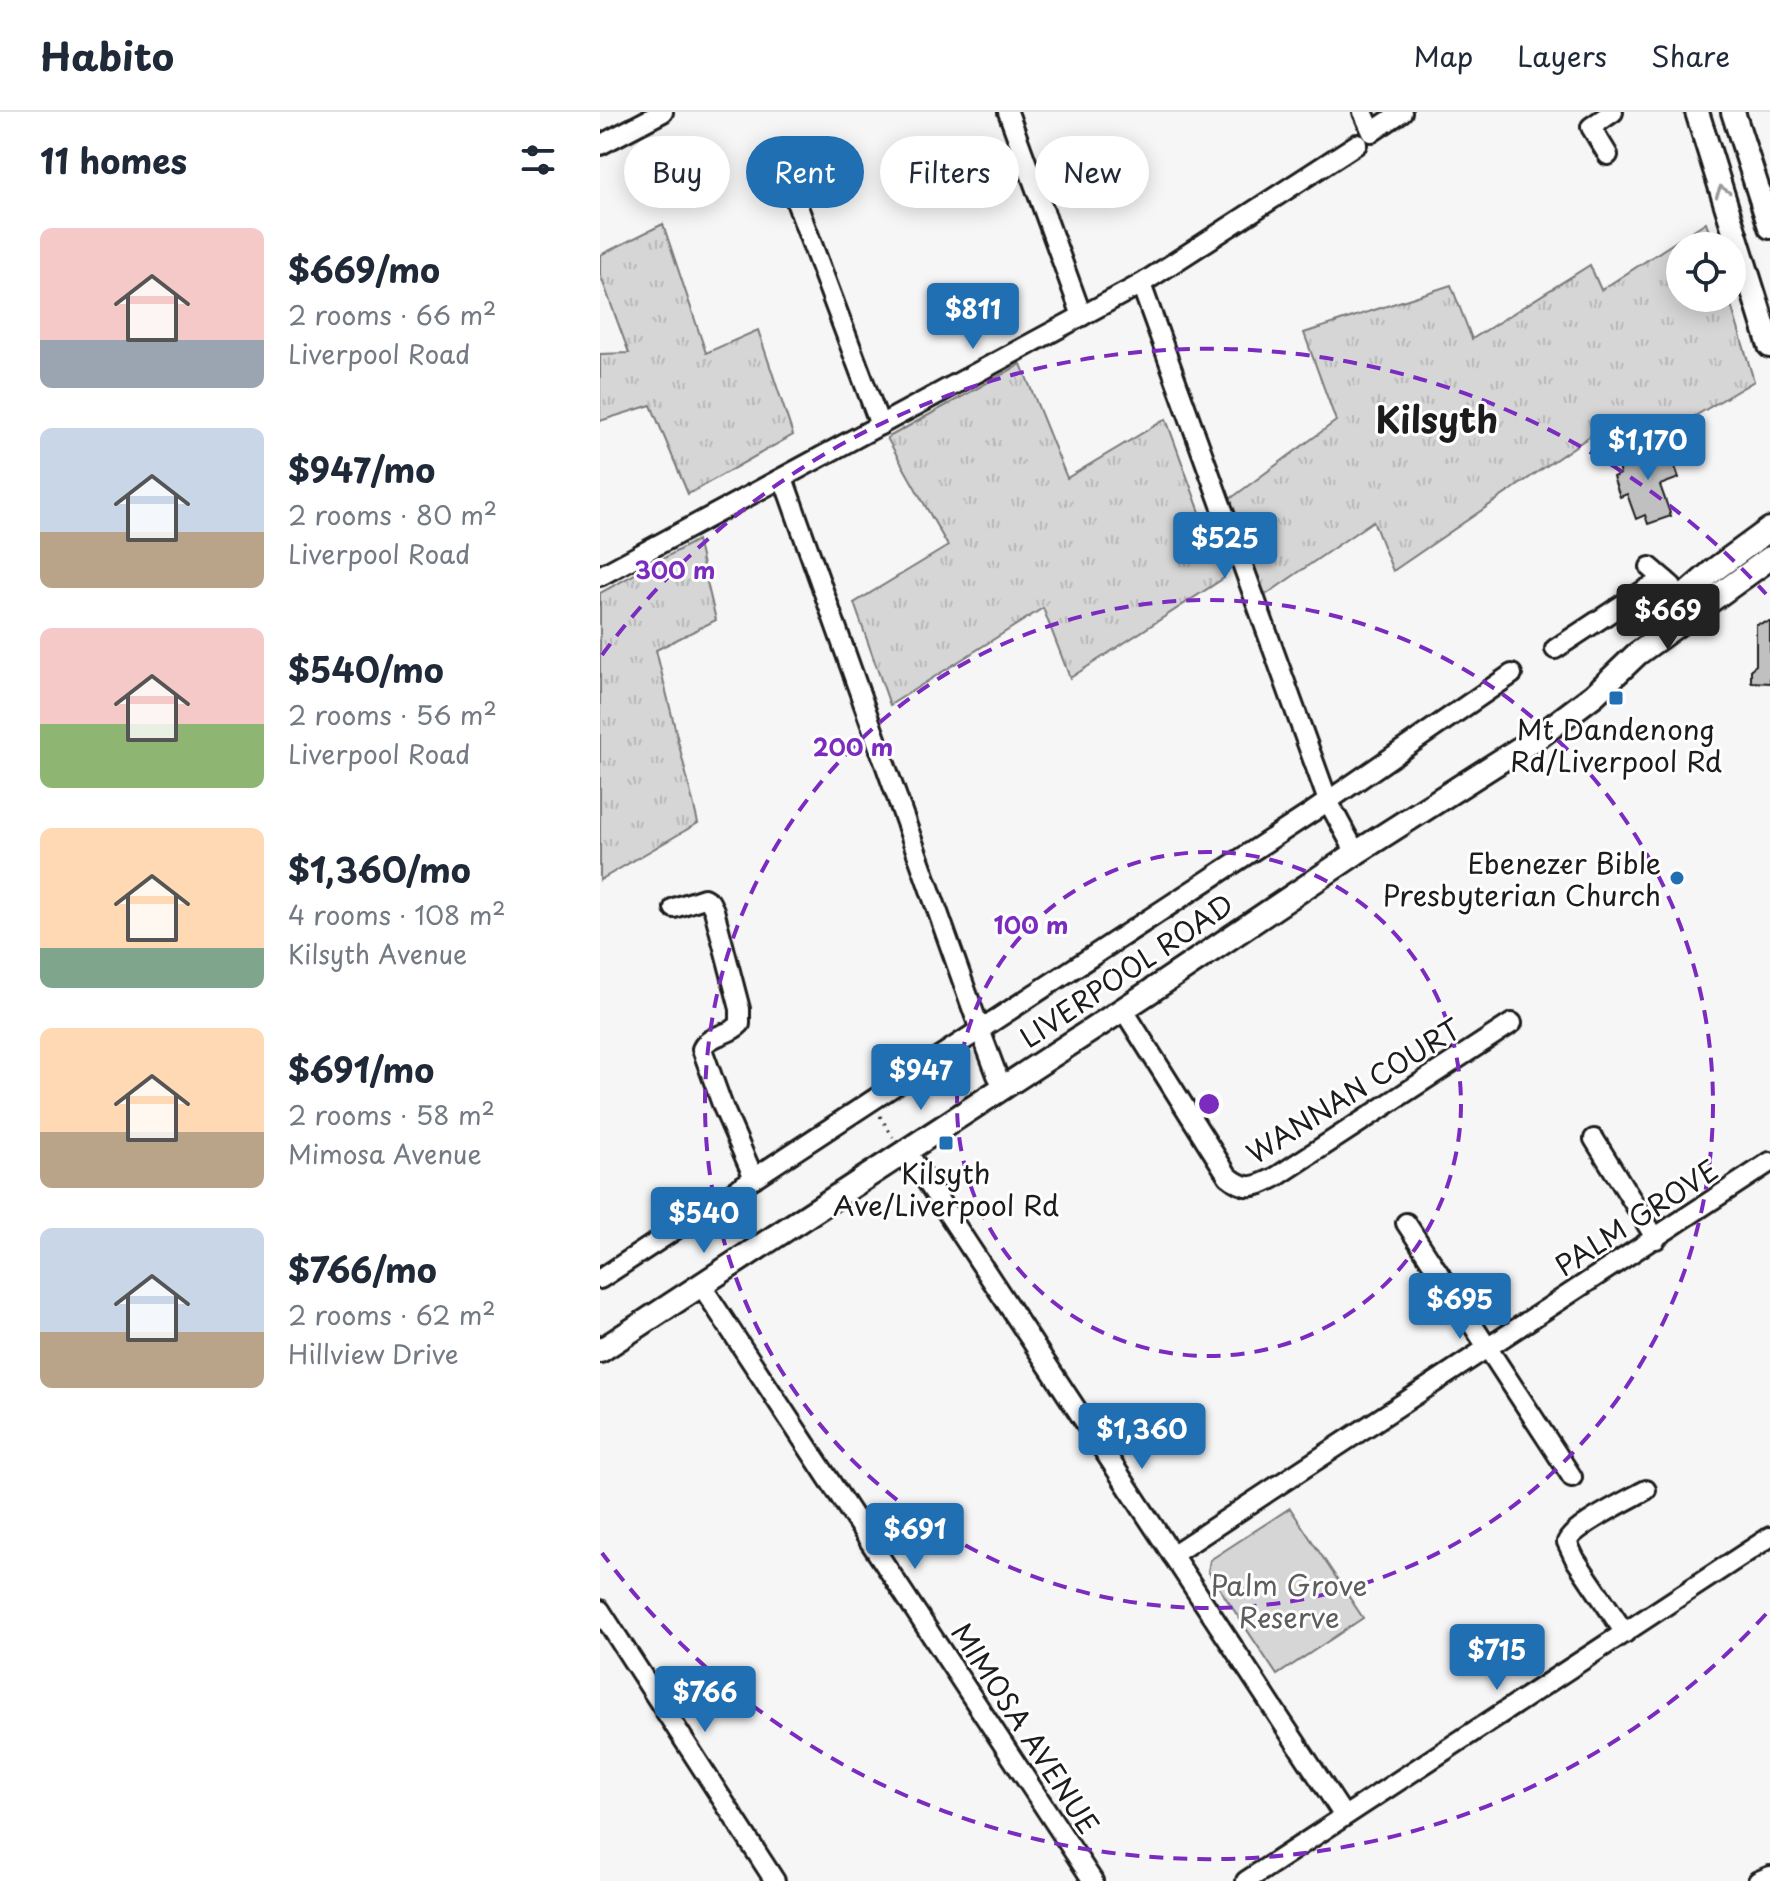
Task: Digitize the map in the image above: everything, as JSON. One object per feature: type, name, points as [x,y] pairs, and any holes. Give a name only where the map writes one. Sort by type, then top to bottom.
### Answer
[{"type":"main road","points":[[1697,112],[1770,346]]},
{"type":"main road","points":[[1733,112],[1770,227]]},
{"type":"main road","name":"LIVERPOOL ROAD","points":[[600,1351],[1356,853],[1541,735],[1594,695],[1637,654],[1684,596],[1770,529]]},
{"type":"main road","name":"LIVERPOOL ROAD","points":[[1637,654],[1770,558]]},
{"type":"street","points":[[1008,112],[1082,316]]},
{"type":"street","points":[[1363,112],[1372,132],[1402,112]]},
{"type":"street","points":[[1608,155],[1591,127],[1613,112]]},
{"type":"street","points":[[600,145],[659,113]]},
{"type":"street","points":[[600,576],[1141,284],[1357,144]]},
{"type":"street","points":[[798,208],[880,425]]},
{"type":"street","points":[[1141,284],[1328,801],[1356,853]]},
{"type":"street","points":[[783,478],[980,1030],[1003,1086]]},
{"type":"street","points":[[1650,567],[1684,596]]},
{"type":"street","points":[[1555,649],[1646,589],[1665,580]]},
{"type":"street","points":[[600,1279],[1328,801],[1512,674]]},
{"type":"street","points":[[674,908],[704,898],[714,910],[740,1009],[740,1024],[709,1040],[702,1049],[754,1178]]},
{"type":"street","name":"WANNAN COURT","points":[[1123,1009],[1228,1176],[1237,1184],[1247,1187],[1276,1177],[1512,1023]]},
{"type":"street","points":[[1594,1139],[1656,1239]]},
{"type":"street","points":[[906,1150],[1344,1816]]},
{"type":"street","name":"PALM GROVE","points":[[1172,1555],[1770,1162]]},
{"type":"street","points":[[1406,1223],[1572,1477]]},
{"type":"street","name":"MIMOSA AVENUE","points":[[701,1285],[1093,1881]]},
{"type":"street","points":[[1625,1633],[1567,1542],[1569,1536],[1581,1527],[1646,1490]]},
{"type":"street","points":[[1246,1881],[1770,1537]]},
{"type":"street","points":[[600,1610],[775,1881]]},
{"type":"street","points":[[1758,1881],[1770,1876]]},
{"type":"green space","points":[[1706,222],[1709,232],[1691,232]]},
{"type":"green space","points":[[663,224],[706,353],[758,330],[793,435],[688,494],[651,405],[600,421],[600,354],[629,353],[600,274],[600,255]]},
{"type":"green space","points":[[1666,248],[1666,312],[1733,312],[1754,381],[1610,466],[1596,432],[1393,571],[1373,521],[1264,596],[1230,499],[1336,421],[1304,333],[1451,285],[1472,339],[1590,265],[1601,290]]},
{"type":"green space","points":[[1021,364],[1067,478],[1166,419],[1224,578],[1070,678],[1043,608],[890,705],[854,603],[948,546],[887,438]]},
{"type":"green space","points":[[697,540],[716,620],[656,650],[698,823],[600,880],[600,593]]},
{"type":"green space","name":"Palm Grove Reserve","points":[[1290,1508],[1363,1618],[1277,1675],[1208,1571],[1210,1560]]},
{"type":"building","points":[[1665,439],[1679,478],[1660,485],[1671,516],[1648,524],[1645,515],[1636,519],[1627,494],[1620,497],[1613,477],[1620,474],[1618,467],[1626,461],[1646,453],[1644,447]]},
{"type":"building","points":[[1770,622],[1770,683],[1751,682],[1751,669],[1756,665],[1756,624]]},
{"type":"place","name":"Mt Dandenong Rd/Liverpool Rd","points":[[1616,698]]},
{"type":"place","name":"Ebenezer Bible Presbyterian Church","points":[[1677,878]]},
{"type":"place","name":"Kilsyth Ave/Liverpool Rd","points":[[946,1143]]},
{"type":"district","name":"Kilsyth","points":[[1437,418]]}]
